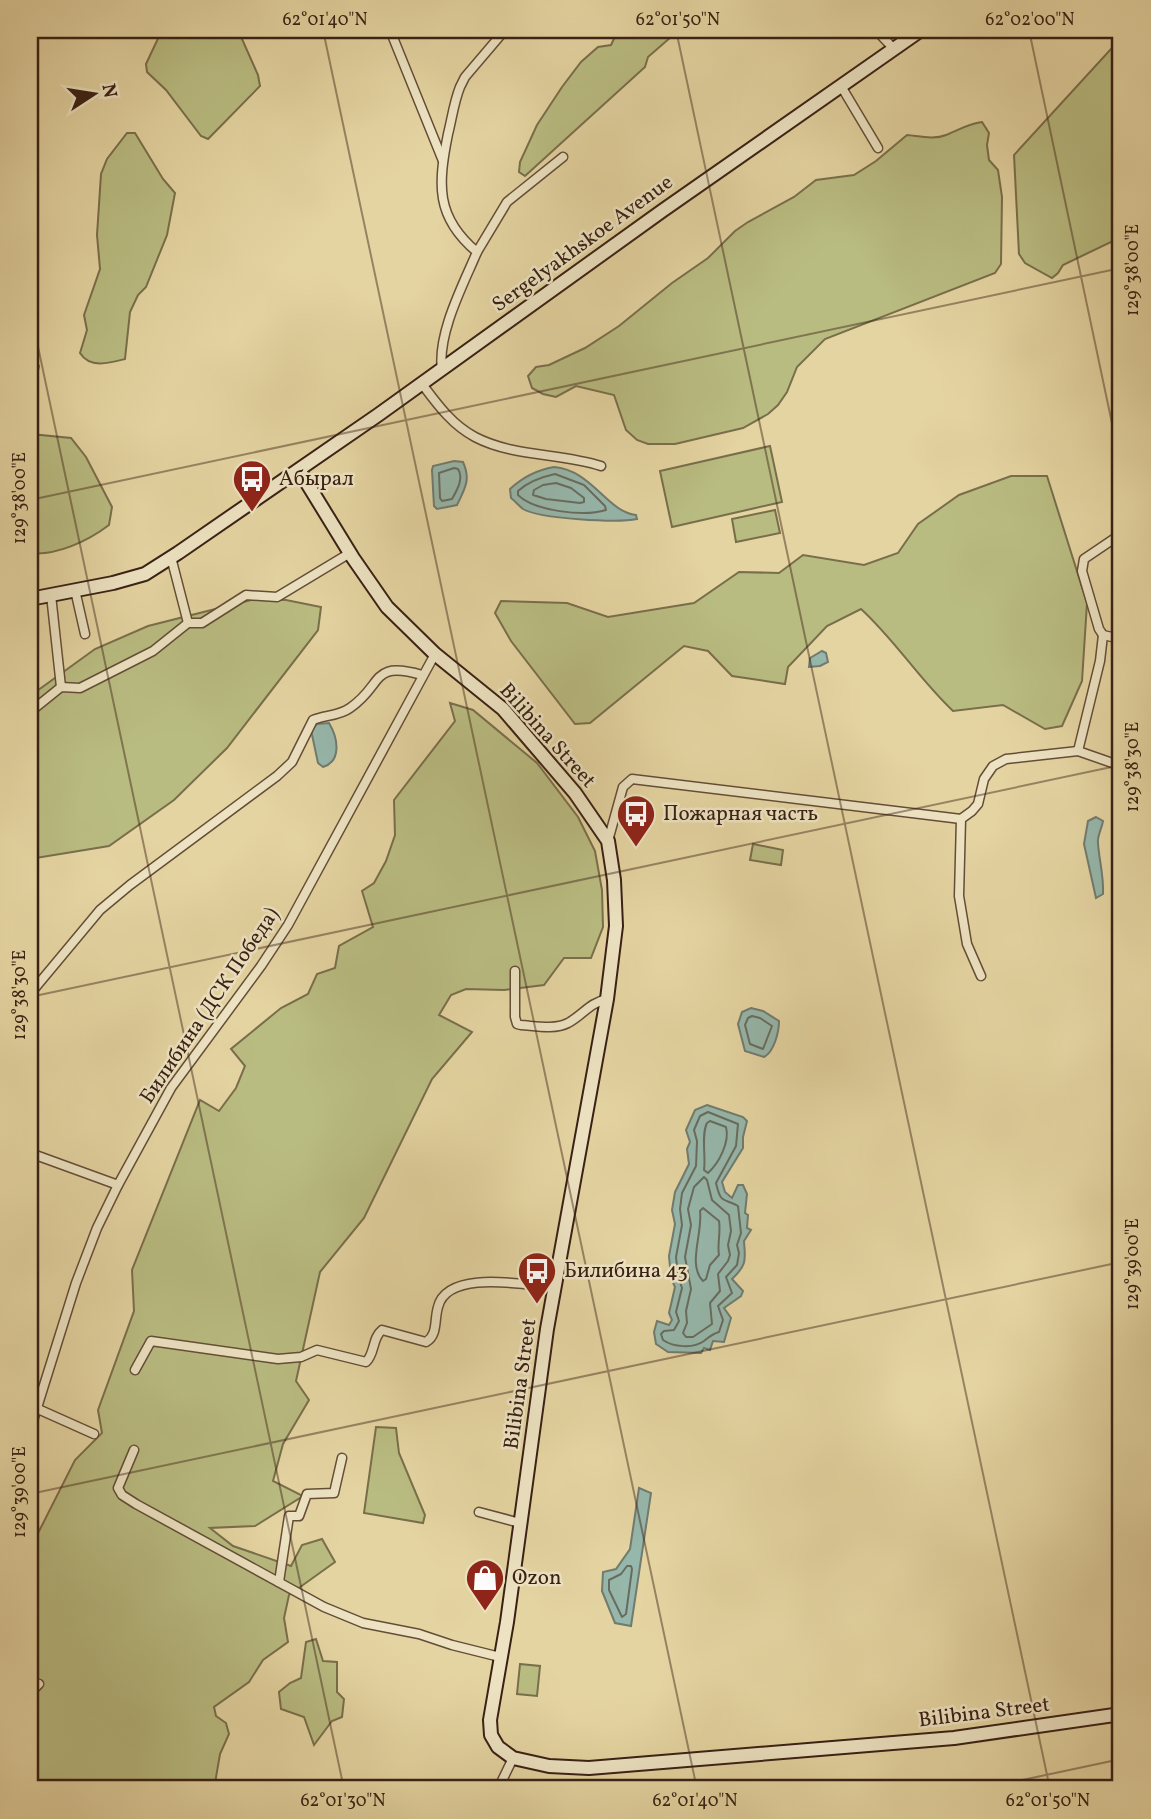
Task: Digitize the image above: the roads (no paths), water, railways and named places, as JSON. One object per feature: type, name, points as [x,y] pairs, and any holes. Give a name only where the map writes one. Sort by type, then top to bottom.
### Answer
[{"type":"main road","name":"Sergelyakhskoe Avenue","points":[[30,599],[145,574],[442,370],[662,211],[921,30]]},
{"type":"main road","name":"Bilibina Street","points":[[299,470],[387,607],[435,654],[503,709],[575,793],[608,841],[614,880],[616,926],[607,999],[554,1287],[490,1720],[491,1735],[498,1747],[513,1758],[549,1766],[618,1767],[954,1738],[1121,1714]]},
{"type":"street","points":[[390,30],[443,161]]},
{"type":"street","points":[[477,252],[453,228],[445,212],[441,195],[443,161],[460,87],[465,77],[505,30]]},
{"type":"street","points":[[876,30],[894,49]]},
{"type":"street","points":[[841,86],[878,148]]},
{"type":"street","points":[[442,370],[440,359],[443,341],[477,252],[508,202],[563,157]]},
{"type":"street","points":[[422,384],[442,410],[474,436],[495,444],[601,466]]},
{"type":"street","points":[[1121,534],[1088,556],[1082,565],[1098,629],[1103,635],[1121,639]]},
{"type":"street","points":[[30,712],[61,687],[80,688],[153,651],[188,623],[202,623],[246,596],[277,597],[350,553]]},
{"type":"street","points":[[171,557],[188,623]]},
{"type":"street","points":[[75,590],[85,634]]},
{"type":"street","points":[[51,595],[61,687]]},
{"type":"street","points":[[1079,751],[1100,660],[1103,635]]},
{"type":"street","name":"Билибина (ДСК Победа)","points":[[30,1430],[76,1283],[97,1228],[118,1185],[172,1088],[288,925],[435,654]]},
{"type":"street","points":[[30,994],[100,910],[292,762],[313,720],[346,711],[384,673],[392,669],[422,675]]},
{"type":"street","points":[[608,841],[623,787],[632,779],[961,819],[978,804],[984,779],[993,766],[1006,760],[1079,751],[1121,766]]},
{"type":"street","points":[[961,819],[959,896],[967,943],[981,976]]},
{"type":"street","points":[[515,971],[517,1024],[557,1027],[569,1023],[596,1001],[607,999]]},
{"type":"street","points":[[30,1153],[118,1185]]},
{"type":"street","points":[[135,1370],[150,1341],[278,1359],[301,1357],[317,1350],[366,1362],[370,1359],[378,1334],[382,1330],[426,1342],[430,1340],[434,1334],[438,1305],[453,1287],[470,1282],[554,1287]]},
{"type":"street","points":[[37,1409],[94,1434]]},
{"type":"street","points":[[134,1450],[118,1488],[122,1495],[324,1607],[363,1623],[419,1634],[500,1657]]},
{"type":"street","points":[[278,1582],[289,1516],[299,1516],[307,1494],[334,1493],[342,1458]]},
{"type":"street","points":[[479,1512],[520,1523]]},
{"type":"street","points":[[30,1693],[38,1684]]},
{"type":"street","points":[[498,1789],[513,1758]]},
{"type":"water","points":[[454,461],[463,462],[467,474],[465,489],[457,505],[437,509],[434,506],[433,466]]},
{"type":"water","points":[[554,467],[579,475],[616,507],[636,515],[637,519],[562,518],[523,509],[511,498],[510,489],[520,481],[536,472]]},
{"type":"water","points":[[822,651],[826,653],[828,662],[809,667],[810,658]]},
{"type":"water","points":[[329,723],[337,748],[333,760],[323,767],[318,763],[311,730],[317,724]]},
{"type":"water","points":[[1121,805],[1121,868],[1113,820]]},
{"type":"water","points":[[1096,817],[1103,821],[1098,840],[1103,894],[1096,898],[1084,844],[1088,821]]},
{"type":"water","points":[[751,1008],[763,1011],[779,1021],[773,1046],[764,1057],[745,1051],[738,1024],[742,1012]]},
{"type":"water","points":[[707,1105],[743,1117],[747,1121],[743,1148],[722,1182],[725,1192],[732,1198],[738,1185],[743,1185],[747,1194],[745,1213],[748,1215],[747,1228],[751,1230],[744,1241],[743,1265],[732,1279],[743,1291],[741,1296],[724,1308],[731,1318],[724,1342],[713,1341],[710,1350],[704,1348],[701,1353],[668,1352],[656,1344],[654,1332],[657,1321],[669,1325],[672,1320],[669,1313],[675,1287],[671,1278],[669,1256],[675,1224],[672,1210],[675,1192],[689,1164],[687,1149],[690,1142],[686,1130],[695,1110]]},
{"type":"water","points":[[639,1488],[651,1493],[631,1626],[615,1623],[602,1591],[603,1572],[616,1569],[630,1549]]},
{"type":"place","name":"Абырал","points":[[252,513]]},
{"type":"place","name":"Пожарная часть","points":[[636,848]]},
{"type":"place","name":"Билибина 43","points":[[537,1305]]},
{"type":"place","name":"Ozon","points":[[485,1612]]}]
